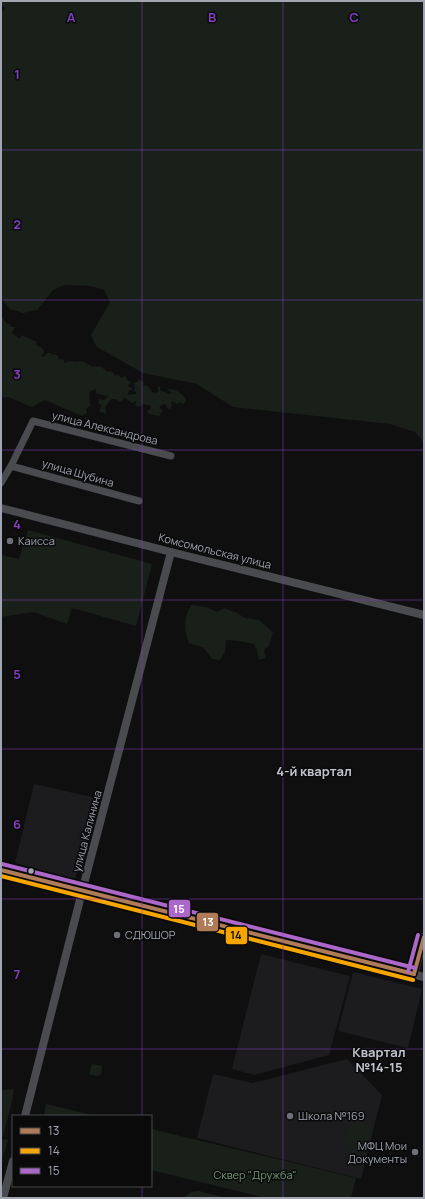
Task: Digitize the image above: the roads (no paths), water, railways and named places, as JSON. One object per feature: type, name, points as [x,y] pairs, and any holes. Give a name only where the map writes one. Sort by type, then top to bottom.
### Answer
[{"type":"street","name":"улица Александрова","points":[[11,466],[33,421],[172,456]]},
{"type":"street","points":[[1,483],[11,466]]},
{"type":"street","name":"улица Шубина","points":[[11,466],[139,501]]},
{"type":"street","name":"Комсомольская улица","points":[[1,508],[424,615]]},
{"type":"street","name":"улица Калинина","points":[[25,1115],[171,552]]},
{"type":"street","points":[[1,870],[424,977]]},
{"type":"street","points":[[414,974],[424,936]]},
{"type":"street","points":[[4,1198],[12,1165]]},
{"type":"place","name":"Каисса","points":[[10,541]]},
{"type":"place","name":"СДЮШОР","points":[[117,935]]},
{"type":"place","name":"Школа №169","points":[[290,1116]]},
{"type":"place","name":"МФЦ Мои Документы","points":[[415,1152]]},
{"type":"district","name":"4-й квартал","points":[[314,771]]},
{"type":"district","name":"Квартал №14-15","points":[[379,1060]]},
{"type":"park label","name":"Сквер \"Дружба\"","points":[[255,1175]]}]
